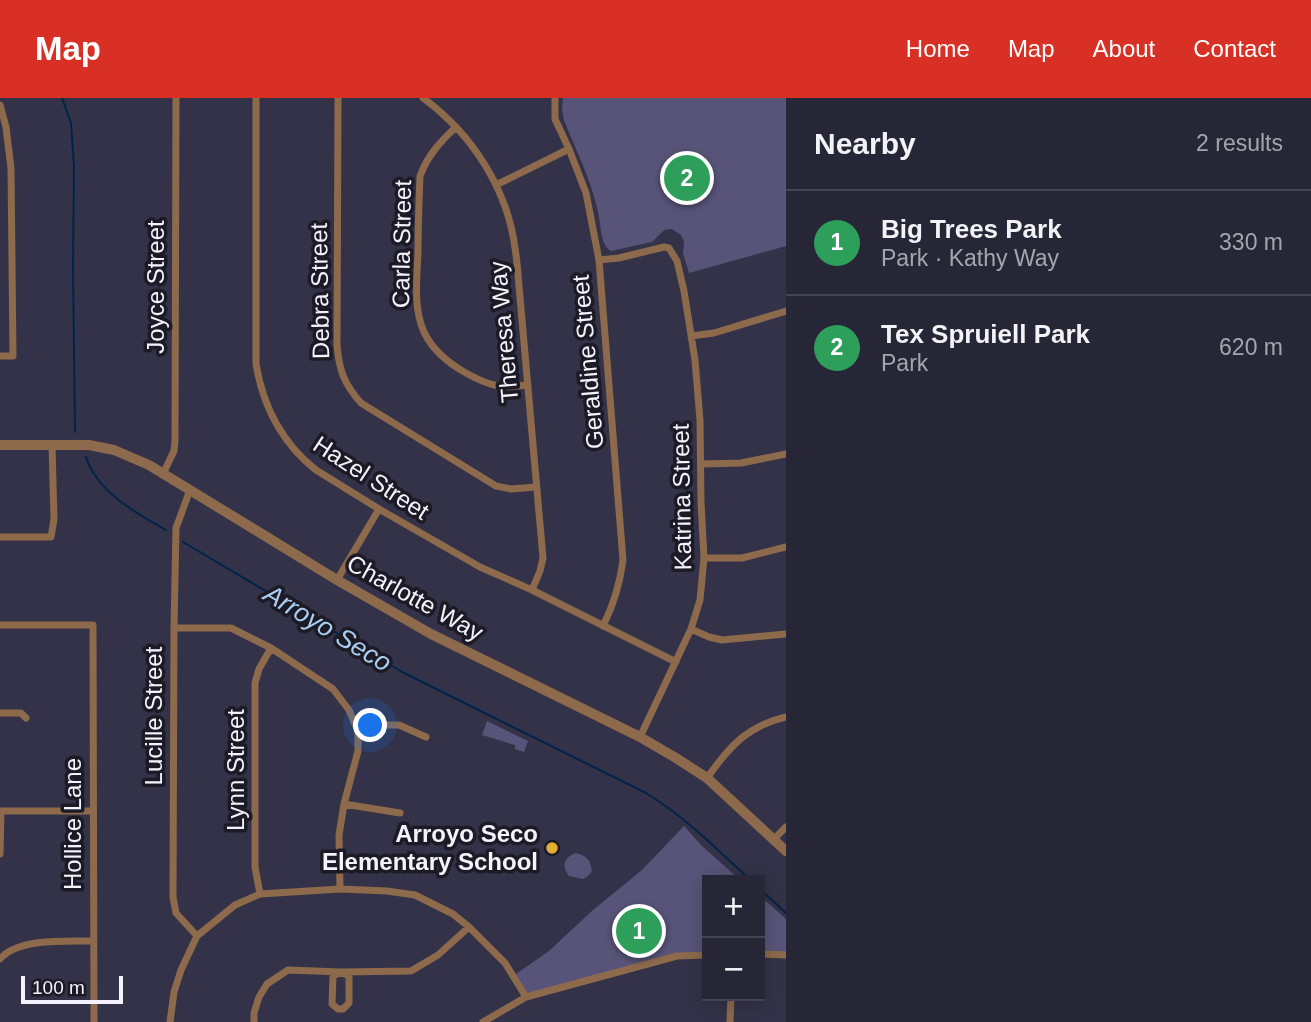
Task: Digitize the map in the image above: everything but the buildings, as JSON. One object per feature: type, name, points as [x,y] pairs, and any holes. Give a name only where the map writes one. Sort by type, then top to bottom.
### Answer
[{"type":"street","name":"Joyce Street","points":[[163,474],[174,451],[175,441],[176,98]]},
{"type":"street","name":"Hazel Street","points":[[257,98],[256,364],[260,384],[275,422],[288,443],[316,470],[480,567],[676,662]]},
{"type":"street","name":"Debra Street","points":[[338,98],[337,345],[338,362],[343,377],[361,403],[496,486],[511,489],[536,487]]},
{"type":"street","name":"Theresa Way","points":[[423,98],[456,127],[488,168],[504,203],[515,247],[543,558],[532,590]]},
{"type":"street","name":"Geraldine Street","points":[[555,98],[555,119],[586,193],[599,260],[623,560],[621,580],[603,626]]},
{"type":"street","points":[[0,105],[6,127],[11,168],[13,356],[0,356]]},
{"type":"street","name":"Carla Street","points":[[456,127],[435,148],[425,162],[420,176],[417,293],[423,331],[443,358],[484,383],[509,387],[528,385]]},
{"type":"street","points":[[496,186],[569,149]]},
{"type":"street","name":"Katrina Street","points":[[599,260],[669,248],[677,261],[684,291],[695,360],[700,420],[704,558],[699,600],[691,629],[640,737]]},
{"type":"street","points":[[691,336],[714,333],[786,311]]},
{"type":"street","name":"Charlotte Way","points":[[0,445],[89,445],[114,450],[149,465],[431,634],[677,758],[707,778],[786,851]]},
{"type":"street","points":[[0,537],[51,537],[54,519],[52,445]]},
{"type":"street","points":[[701,464],[741,463],[786,454]]},
{"type":"street","name":"Lucille Street","points":[[190,490],[176,528],[173,897],[176,913],[197,936]]},
{"type":"street","points":[[337,580],[379,509]]},
{"type":"street","points":[[704,558],[741,558],[786,547]]},
{"type":"street","name":"Hollice Lane","points":[[0,625],[93,625],[93,1022]]},
{"type":"street","points":[[174,628],[231,628],[271,648],[333,689],[349,710],[358,731],[358,751],[339,835],[340,889]]},
{"type":"street","points":[[691,629],[722,640],[786,634]]},
{"type":"street","name":"Lynn Street","points":[[260,894],[255,867],[255,683],[259,669],[271,648]]},
{"type":"street","points":[[0,713],[21,713],[26,718]]},
{"type":"street","points":[[707,778],[737,741],[770,721],[786,717]]},
{"type":"street","points":[[358,731],[399,725],[426,737]]},
{"type":"street","points":[[344,804],[400,813]]},
{"type":"street","points":[[0,854],[1,811],[93,810]]},
{"type":"street","points":[[775,839],[786,827]]},
{"type":"street","points":[[170,1022],[177,981],[197,936],[235,905],[260,894],[340,889],[415,895],[453,914],[470,927],[505,963],[526,997]]},
{"type":"street","points":[[254,1022],[259,997],[267,984],[288,970],[411,971],[438,955],[470,927]]},
{"type":"street","points":[[0,958],[34,942],[93,941]]},
{"type":"street","points":[[765,954],[786,955]]},
{"type":"street","points":[[485,1021],[526,997],[677,956],[702,955]]},
{"type":"street","points":[[341,972],[349,976],[349,1003],[343,1009],[338,1009],[332,1004],[333,976],[341,972]]},
{"type":"street","points":[[730,1022],[731,1001]]},
{"type":"shaded area","points":[[563,98],[786,98],[786,246],[689,273],[683,253],[684,241],[681,235],[672,229],[664,230],[652,242],[611,251],[603,239],[591,188],[564,120]]},
{"type":"shaded area","points":[[487,721],[528,741],[524,752],[515,749],[515,745],[482,735]]},
{"type":"shaded area","points":[[684,826],[734,875],[702,875],[702,955],[677,956],[526,997],[513,976],[549,951],[642,870]]},
{"type":"shaded area","points":[[576,853],[583,855],[591,867],[592,871],[583,879],[569,876],[565,869],[566,859]]},
{"type":"shaded area","points":[[765,900],[786,919],[786,955],[765,954]]},
{"type":"waterway","name":"Arroyo Seco","points":[[62,98],[71,123],[74,166],[75,432]]},
{"type":"waterway","name":"Arroyo Seco","points":[[86,457],[91,469],[108,491],[130,509],[166,530]]},
{"type":"waterway","name":"Arroyo Seco","points":[[183,542],[404,673],[646,793],[687,823],[745,875]]},
{"type":"waterway","name":"Arroyo Seco","points":[[765,894],[786,913]]},
{"type":"place","name":"Tex Spruiell Park","points":[[687,178]]},
{"type":"place","name":"Arroyo Seco Elementary School","points":[[552,848]]},
{"type":"place","name":"Big Trees Park","points":[[639,931]]}]
